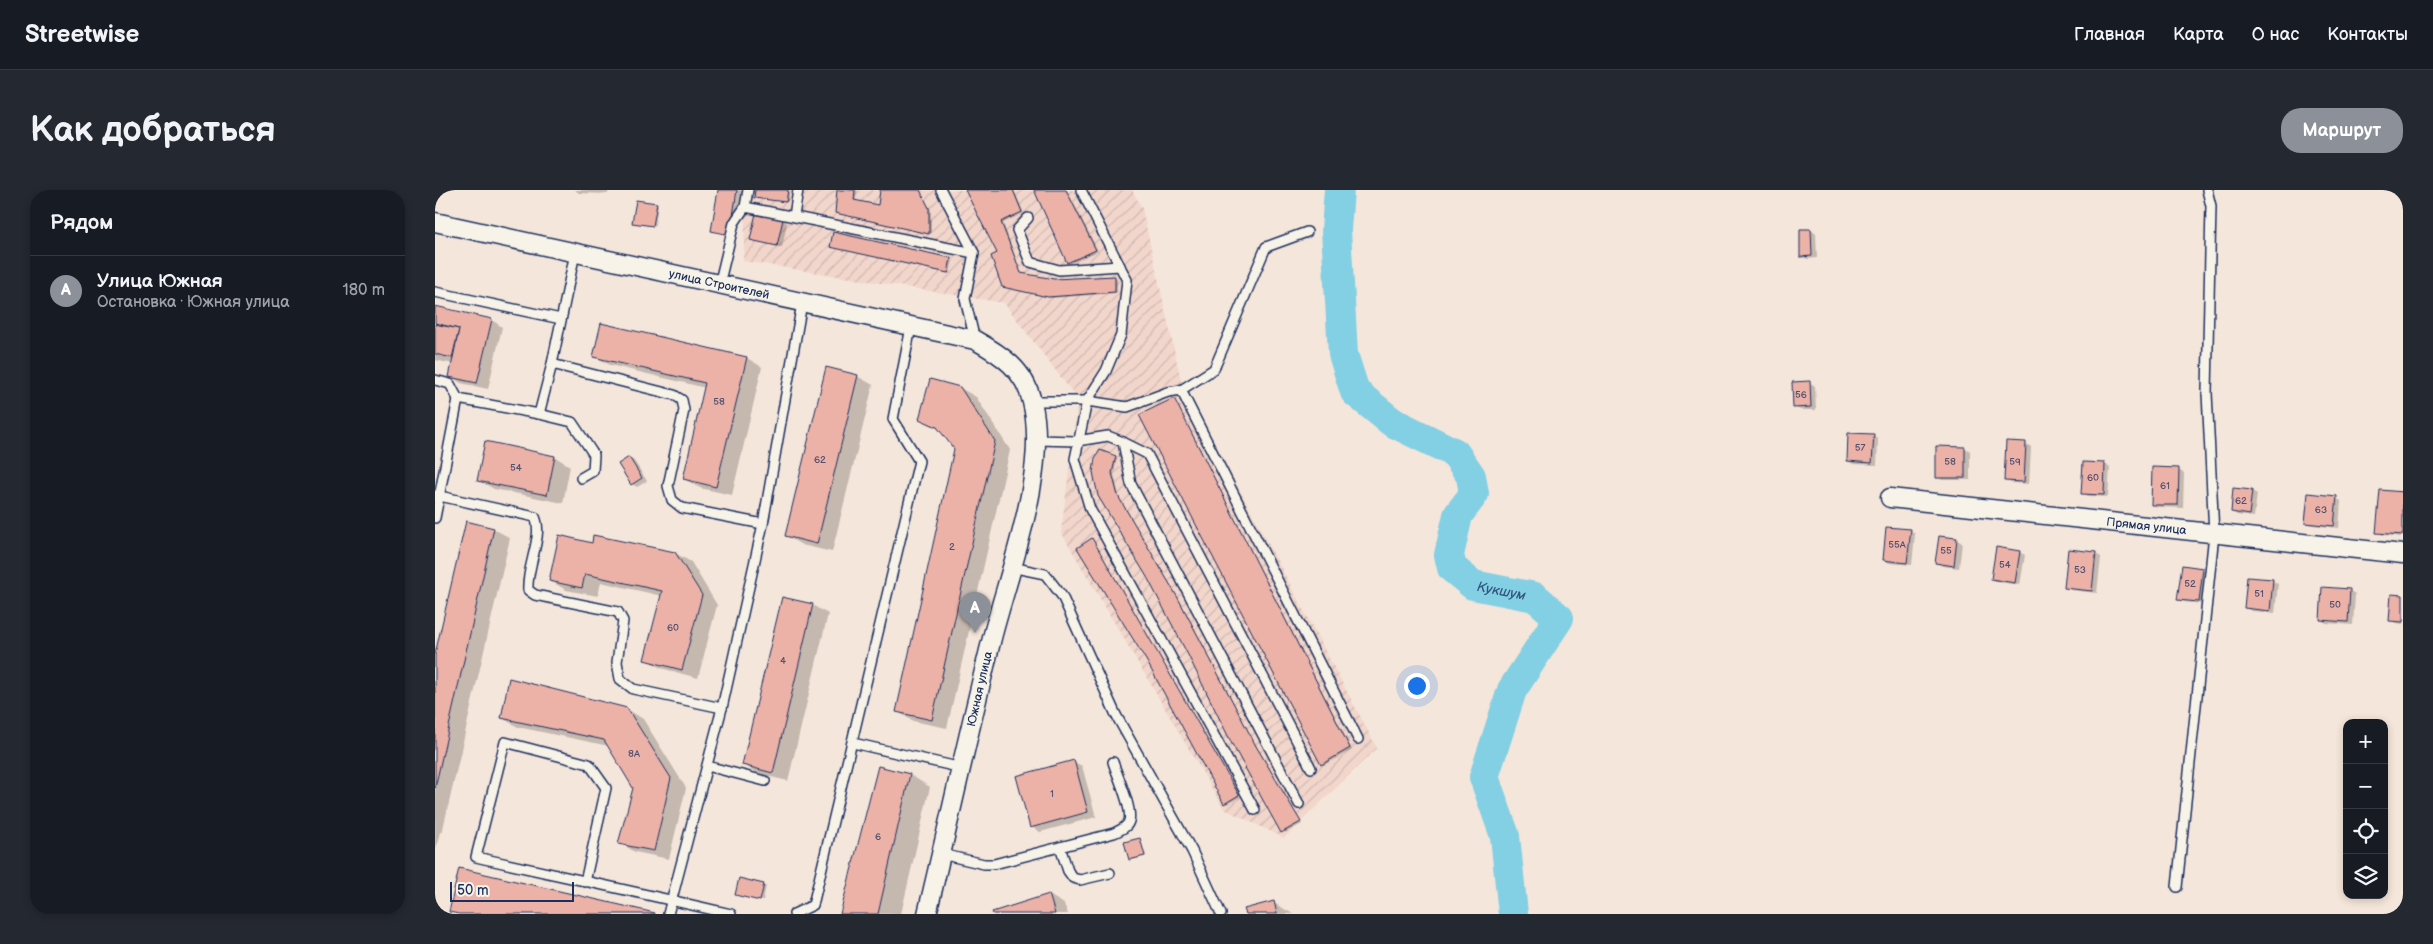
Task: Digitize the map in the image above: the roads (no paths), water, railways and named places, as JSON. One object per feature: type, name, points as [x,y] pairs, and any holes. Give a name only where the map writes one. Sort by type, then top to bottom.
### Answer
[{"type":"street","name":"улица Строителей","points":[[435,222],[975,340],[1002,355]]},
{"type":"street","name":"Южная улица","points":[[927,914],[1011,567],[1020,538],[1037,440],[1032,401],[1021,375],[1002,355]]},
{"type":"street","name":"Прямая улица","points":[[1890,498],[2403,554]]},
{"type":"lane","points":[[719,285],[734,223],[745,207],[748,190]]},
{"type":"lane","points":[[794,216],[798,190]]},
{"type":"lane","points":[[941,190],[974,254],[965,299],[975,340]]},
{"type":"lane","points":[[1081,190],[1127,280],[1121,335],[1106,371],[1087,401],[1077,441],[1075,459],[1090,509],[1255,810]]},
{"type":"lane","points":[[2177,887],[2214,534],[2207,393],[2211,206],[2207,190]]},
{"type":"lane","points":[[745,207],[974,254]]},
{"type":"lane","points":[[1028,218],[1017,230],[1030,262],[1059,270],[1119,266]]},
{"type":"lane","points":[[1032,401],[1087,401],[1127,407],[1168,392],[1181,390],[1214,369],[1266,247],[1307,232]]},
{"type":"lane","points":[[539,414],[552,364],[575,253]]},
{"type":"lane","points":[[435,292],[561,320]]},
{"type":"lane","points":[[668,914],[722,708],[763,524],[802,303]]},
{"type":"lane","points":[[794,914],[813,905],[853,744],[919,460],[893,419],[911,326]]},
{"type":"lane","points":[[552,364],[674,395],[682,400],[684,410],[668,486],[672,500],[682,508],[763,524]]},
{"type":"lane","points":[[435,380],[450,384],[458,399],[437,496],[435,518]]},
{"type":"lane","points":[[1181,390],[1358,739]]},
{"type":"lane","points":[[458,399],[572,422],[594,455],[593,471],[581,478]]},
{"type":"lane","points":[[1037,440],[1077,441],[1108,436],[1147,454],[1311,768]]},
{"type":"lane","points":[[1123,442],[1131,484],[1299,804]]},
{"type":"lane","points":[[437,496],[535,517],[539,526],[527,579],[528,590],[535,595],[617,612],[623,621],[617,662],[620,679],[633,689],[722,708]]},
{"type":"lane","points":[[1011,567],[1045,574],[1062,596],[1117,715],[1192,850],[1221,914]]},
{"type":"lane","points":[[585,882],[606,788],[589,764],[505,742],[477,856],[585,882],[731,914]]},
{"type":"lane","points":[[853,744],[962,768]]},
{"type":"lane","points":[[941,854],[984,864],[994,864],[1113,833],[1125,828],[1129,821],[1129,811],[1113,762]]},
{"type":"lane","points":[[707,766],[765,781]]},
{"type":"lane","points":[[1060,847],[1068,872],[1073,878],[1080,880],[1110,873]]},
{"type":"waterway","name":"Кукшум","points":[[1339,190],[1336,230],[1343,354],[1355,392],[1392,422],[1455,453],[1471,476],[1474,494],[1458,515],[1449,555],[1452,568],[1473,585],[1535,597],[1559,618],[1512,690],[1484,777],[1505,836],[1513,914]]},
{"type":"place","name":"Улица Южная","points":[[975,633]]}]
